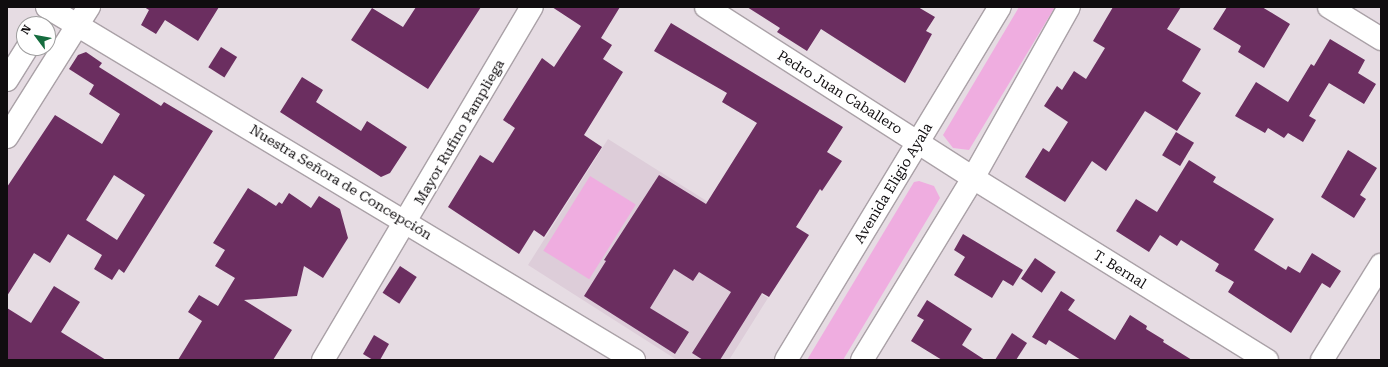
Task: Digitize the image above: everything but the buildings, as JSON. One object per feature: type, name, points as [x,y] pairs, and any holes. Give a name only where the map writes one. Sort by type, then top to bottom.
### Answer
[{"type":"street","name":"Mayor Rufino Pampliega","points":[[323,360],[407,221],[532,7]]},
{"type":"street","name":"Pedro Juan Caballero","points":[[706,7],[973,178]]},
{"type":"street","name":"Avenida Eligio Ayala","points":[[786,360],[1000,7]]},
{"type":"street","points":[[862,360],[973,178],[1069,7]]},
{"type":"street","points":[[1329,7],[1381,39]]},
{"type":"street","name":"Nuestra Señora de Concepción","points":[[48,12],[84,16],[407,221],[634,360]]},
{"type":"street","points":[[7,137],[84,16]]},
{"type":"street","points":[[7,80],[22,56]]},
{"type":"street","name":"T. Bernal","points":[[973,178],[1267,360]]},
{"type":"street","points":[[1322,360],[1381,265]]},
{"type":"shaded area","points":[[1019,7],[1055,7],[969,150],[953,148],[943,135]]},
{"type":"shaded area","points":[[608,139],[713,205],[687,246],[768,298],[729,360],[677,360],[528,265]]},
{"type":"shaded area","points":[[590,176],[636,205],[589,279],[543,251]]},
{"type":"shaded area","points":[[919,181],[934,186],[940,198],[843,360],[807,360],[914,182]]}]
